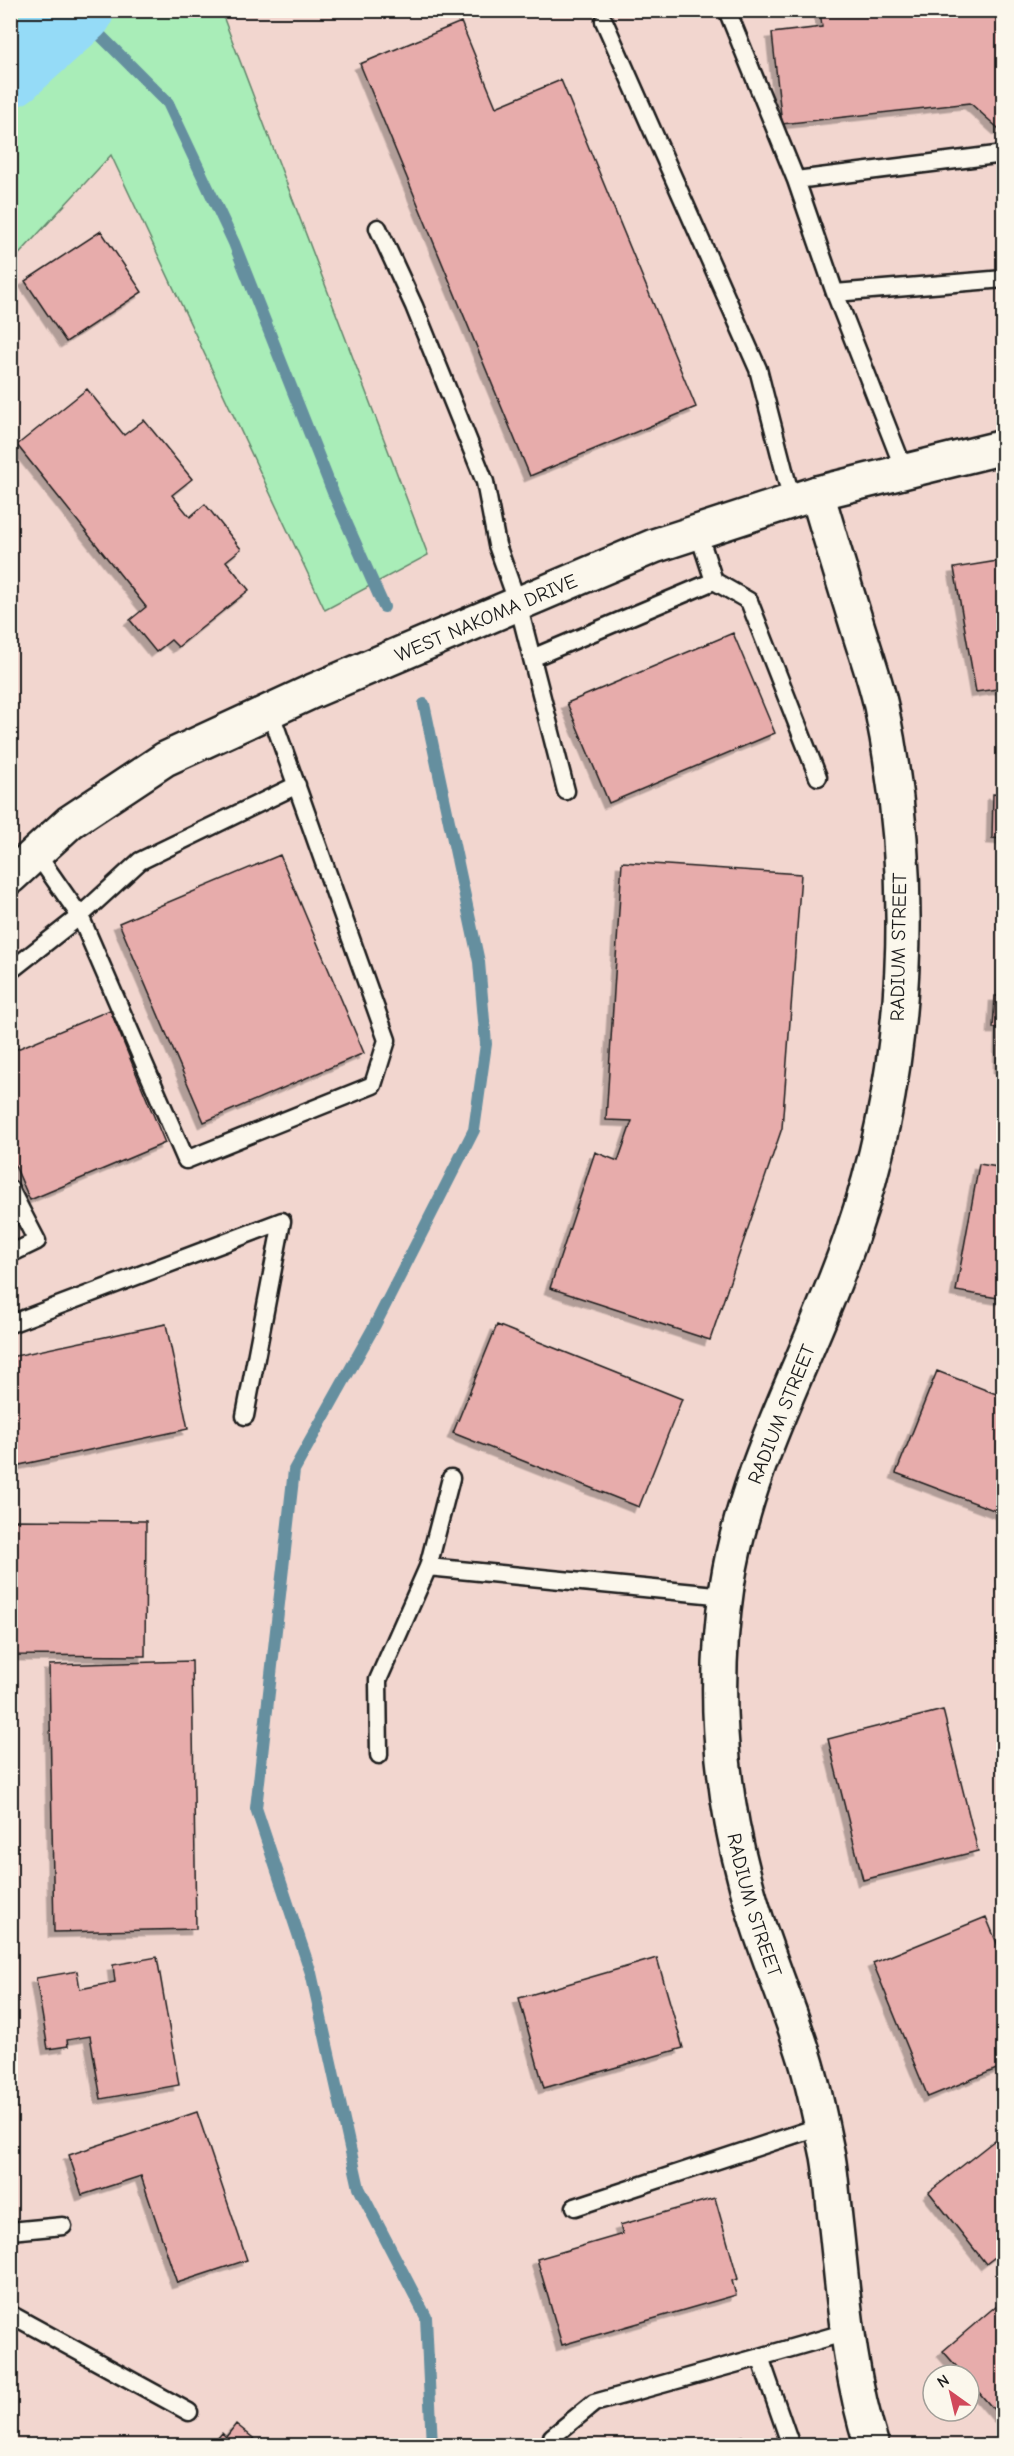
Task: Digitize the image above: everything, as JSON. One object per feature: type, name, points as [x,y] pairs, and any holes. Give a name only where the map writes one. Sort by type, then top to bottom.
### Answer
[{"type":"street","name":"WEST NAKOMA DRIVE","points":[[10,877],[70,822],[165,759],[270,711],[654,546],[804,497],[1004,447]]},
{"type":"street","name":"RADIUM STREET","points":[[804,497],[881,703],[897,808],[904,916],[898,1022],[881,1128],[854,1231],[815,1331],[765,1444],[742,1514],[726,1596],[720,1660],[720,1735],[728,1808],[745,1880],[807,2064],[829,2162],[847,2332],[872,2445]]},
{"type":"lane","points":[[727,10],[796,180],[835,292],[905,472]]},
{"type":"lane","points":[[604,21],[758,369],[804,497]]},
{"type":"lane","points":[[796,180],[1004,154]]},
{"type":"lane","points":[[378,228],[414,306],[485,482],[497,545],[518,604],[566,791]]},
{"type":"lane","points":[[835,292],[1004,279]]},
{"type":"lane","points":[[698,532],[714,580],[749,602],[818,777]]},
{"type":"lane","points":[[532,658],[714,580]]},
{"type":"lane","points":[[36,853],[80,916],[186,1160],[374,1085],[387,1040],[270,711]]},
{"type":"lane","points":[[10,971],[80,916],[140,861],[297,785]]},
{"type":"lane","points":[[10,1189],[37,1241],[10,1254]]},
{"type":"lane","points":[[10,1324],[282,1221],[245,1416]]},
{"type":"lane","points":[[379,1755],[378,1680],[428,1567],[451,1478]]},
{"type":"lane","points":[[428,1567],[726,1596]]},
{"type":"lane","points":[[575,2207],[821,2126]]},
{"type":"lane","points":[[10,2231],[63,2226]]},
{"type":"lane","points":[[10,2314],[189,2412]]},
{"type":"lane","points":[[553,2445],[552,2437],[594,2403],[847,2332]]},
{"type":"lane","points":[[760,2357],[790,2445]]},
{"type":"shaded area","points":[[221,11],[1003,11],[1003,2445],[11,2445],[10,263],[111,155],[325,610],[427,555]]},
{"type":"green space","points":[[11,10],[221,11],[428,555],[325,610],[111,155],[11,263]]},
{"type":"building","points":[[820,10],[1004,10],[1004,128],[999,129],[970,103],[782,124],[772,33],[822,27]]},
{"type":"building","points":[[461,22],[496,107],[561,80],[696,407],[530,476],[360,64]]},
{"type":"building","points":[[101,231],[142,292],[66,342],[25,281]]},
{"type":"building","points":[[87,389],[124,435],[144,420],[192,479],[172,495],[190,517],[205,504],[241,549],[226,561],[249,590],[178,647],[171,640],[156,652],[130,620],[146,607],[17,445]]},
{"type":"building","points":[[1004,560],[1004,688],[976,692],[954,568]]},
{"type":"building","points":[[733,633],[775,733],[609,803],[567,703]]},
{"type":"building","points":[[993,794],[1004,795],[1004,839],[992,838]]},
{"type":"building","points":[[280,855],[364,1053],[204,1122],[119,923]]},
{"type":"building","points":[[622,862],[801,874],[782,1128],[710,1340],[550,1288],[595,1152],[618,1161],[632,1121],[606,1120]]},
{"type":"building","points":[[1004,960],[1004,1068],[999,1068],[1000,1028],[993,1028],[995,996],[1002,996]]},
{"type":"building","points":[[110,1010],[165,1143],[30,1200],[10,1154],[10,1052]]},
{"type":"building","points":[[979,1164],[1004,1168],[1004,1299],[956,1291]]},
{"type":"building","points":[[166,1324],[188,1429],[10,1467],[10,1357]]},
{"type":"building","points":[[497,1325],[682,1399],[639,1507],[453,1433]]},
{"type":"building","points":[[937,1371],[1004,1397],[1004,1514],[896,1473]]},
{"type":"building","points":[[10,1520],[146,1521],[145,1656],[10,1655]]},
{"type":"building","points":[[192,1661],[196,1929],[54,1932],[49,1665]]},
{"type":"building","points":[[943,1710],[978,1851],[863,1880],[828,1739]]},
{"type":"building","points":[[986,1917],[1004,1960],[1004,2066],[928,2097],[873,1963]]},
{"type":"building","points":[[157,1957],[179,2085],[101,2099],[90,2036],[67,2040],[68,2046],[48,2049],[36,1978],[77,1971],[80,1989],[115,1982],[113,1965]]},
{"type":"building","points":[[657,1958],[683,2048],[544,2088],[519,1998]]},
{"type":"building","points":[[197,2112],[247,2260],[177,2283],[141,2176],[82,2195],[69,2155]]},
{"type":"building","points":[[1004,2133],[1004,2250],[986,2264],[929,2192]]},
{"type":"building","points":[[715,2198],[738,2279],[732,2281],[736,2295],[562,2345],[537,2259],[623,2234],[620,2225]]},
{"type":"building","points":[[1004,2299],[1004,2418],[1002,2419],[981,2395],[981,2363],[954,2363],[943,2351]]},
{"type":"building","points":[[236,2424],[263,2446],[211,2446],[222,2433],[226,2437]]},
{"type":"building","points":[[742,2436],[746,2446],[717,2446]]},
{"type":"waterway","points":[[10,72],[79,10]]},
{"type":"waterway","points":[[78,13],[168,103],[234,243],[334,495],[384,607]]},
{"type":"waterway","points":[[424,704],[479,962],[486,1044],[474,1130],[375,1325],[294,1470],[256,1808],[311,1973],[359,2188],[426,2317],[432,2446]]}]
